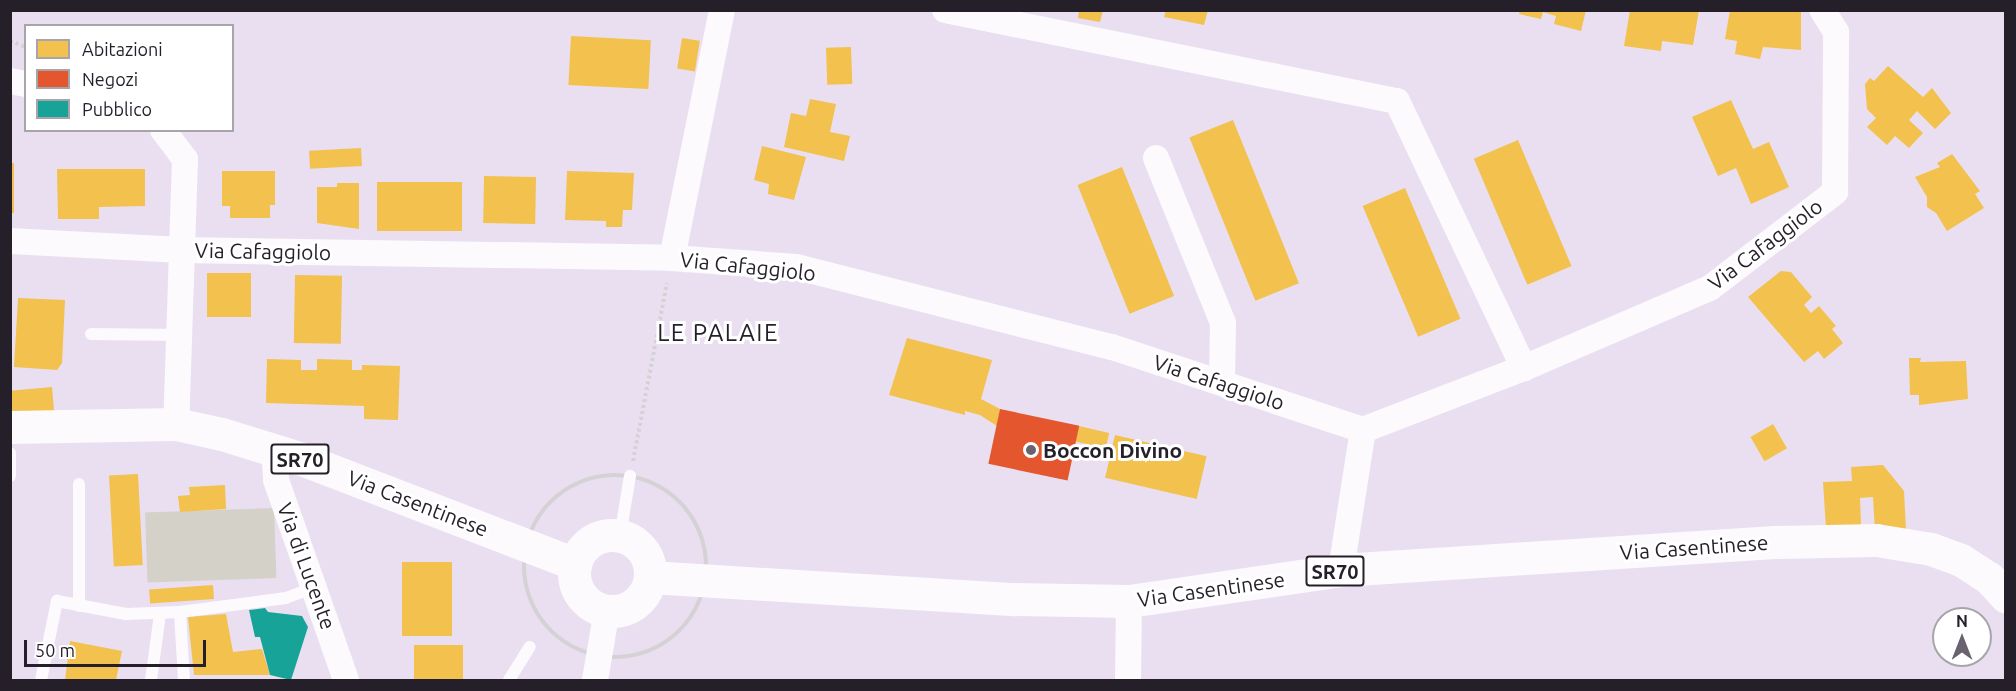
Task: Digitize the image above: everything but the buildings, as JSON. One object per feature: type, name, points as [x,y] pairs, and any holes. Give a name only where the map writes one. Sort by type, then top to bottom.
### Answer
[{"type":"main road","name":"Via Casentinese","points":[[10,427],[176,424],[274,449],[575,564]]},
{"type":"main road","points":[[620,536],[639,546],[646,556],[650,577],[646,589],[630,606],[607,610],[595,607],[581,594],[574,576],[575,564],[580,553],[597,538],[620,536]]},
{"type":"main road","name":"Via Casentinese","points":[[650,577],[1014,599],[1129,601],[1341,570],[1778,542],[1876,540],[1931,549],[1961,560],[1989,578],[2006,597]]},
{"type":"street","points":[[672,258],[722,10]]},
{"type":"street","points":[[945,10],[1397,101],[1524,368]]},
{"type":"street","name":"Via Cafaggiolo","points":[[10,241],[182,250],[672,258],[797,267],[1112,347],[1364,430],[1524,368],[1710,288],[1835,192],[1836,32],[1822,10]]},
{"type":"street","points":[[164,132],[184,159],[176,424]]},
{"type":"street","points":[[1156,158],[1223,323],[1222,382]]},
{"type":"street","points":[[1341,570],[1364,430]]},
{"type":"street","name":"Via di Lucente","points":[[274,449],[276,480],[346,681]]},
{"type":"street","points":[[1128,681],[1129,601]]},
{"type":"street","points":[[597,668],[607,610]]},
{"type":"lane","points":[[91,334],[179,335]]},
{"type":"lane","points":[[10,453],[10,476]]},
{"type":"lane","points":[[620,536],[630,476]]},
{"type":"lane","points":[[79,484],[79,606]]},
{"type":"lane","points":[[41,681],[57,601],[126,614],[160,614],[286,598],[314,587]]},
{"type":"lane","points":[[180,612],[184,681]]},
{"type":"lane","points":[[151,681],[160,614]]},
{"type":"lane","points":[[509,681],[530,647]]},
{"type":"path","points":[[630,476],[672,258]]},
{"type":"path","points":[[607,476],[630,476],[658,487],[683,505],[703,540],[705,581],[699,604],[686,624],[668,641],[639,654],[597,668],[560,639],[533,607],[526,587],[526,545],[547,505],[564,490],[607,476]]},
{"type":"shaded area","points":[[274,508],[276,578],[148,582],[145,513]]},
{"type":"place","name":"Boccon Divino","points":[[1031,450]]},
{"type":"district","name":"LE PALAIE","points":[[718,333]]}]
